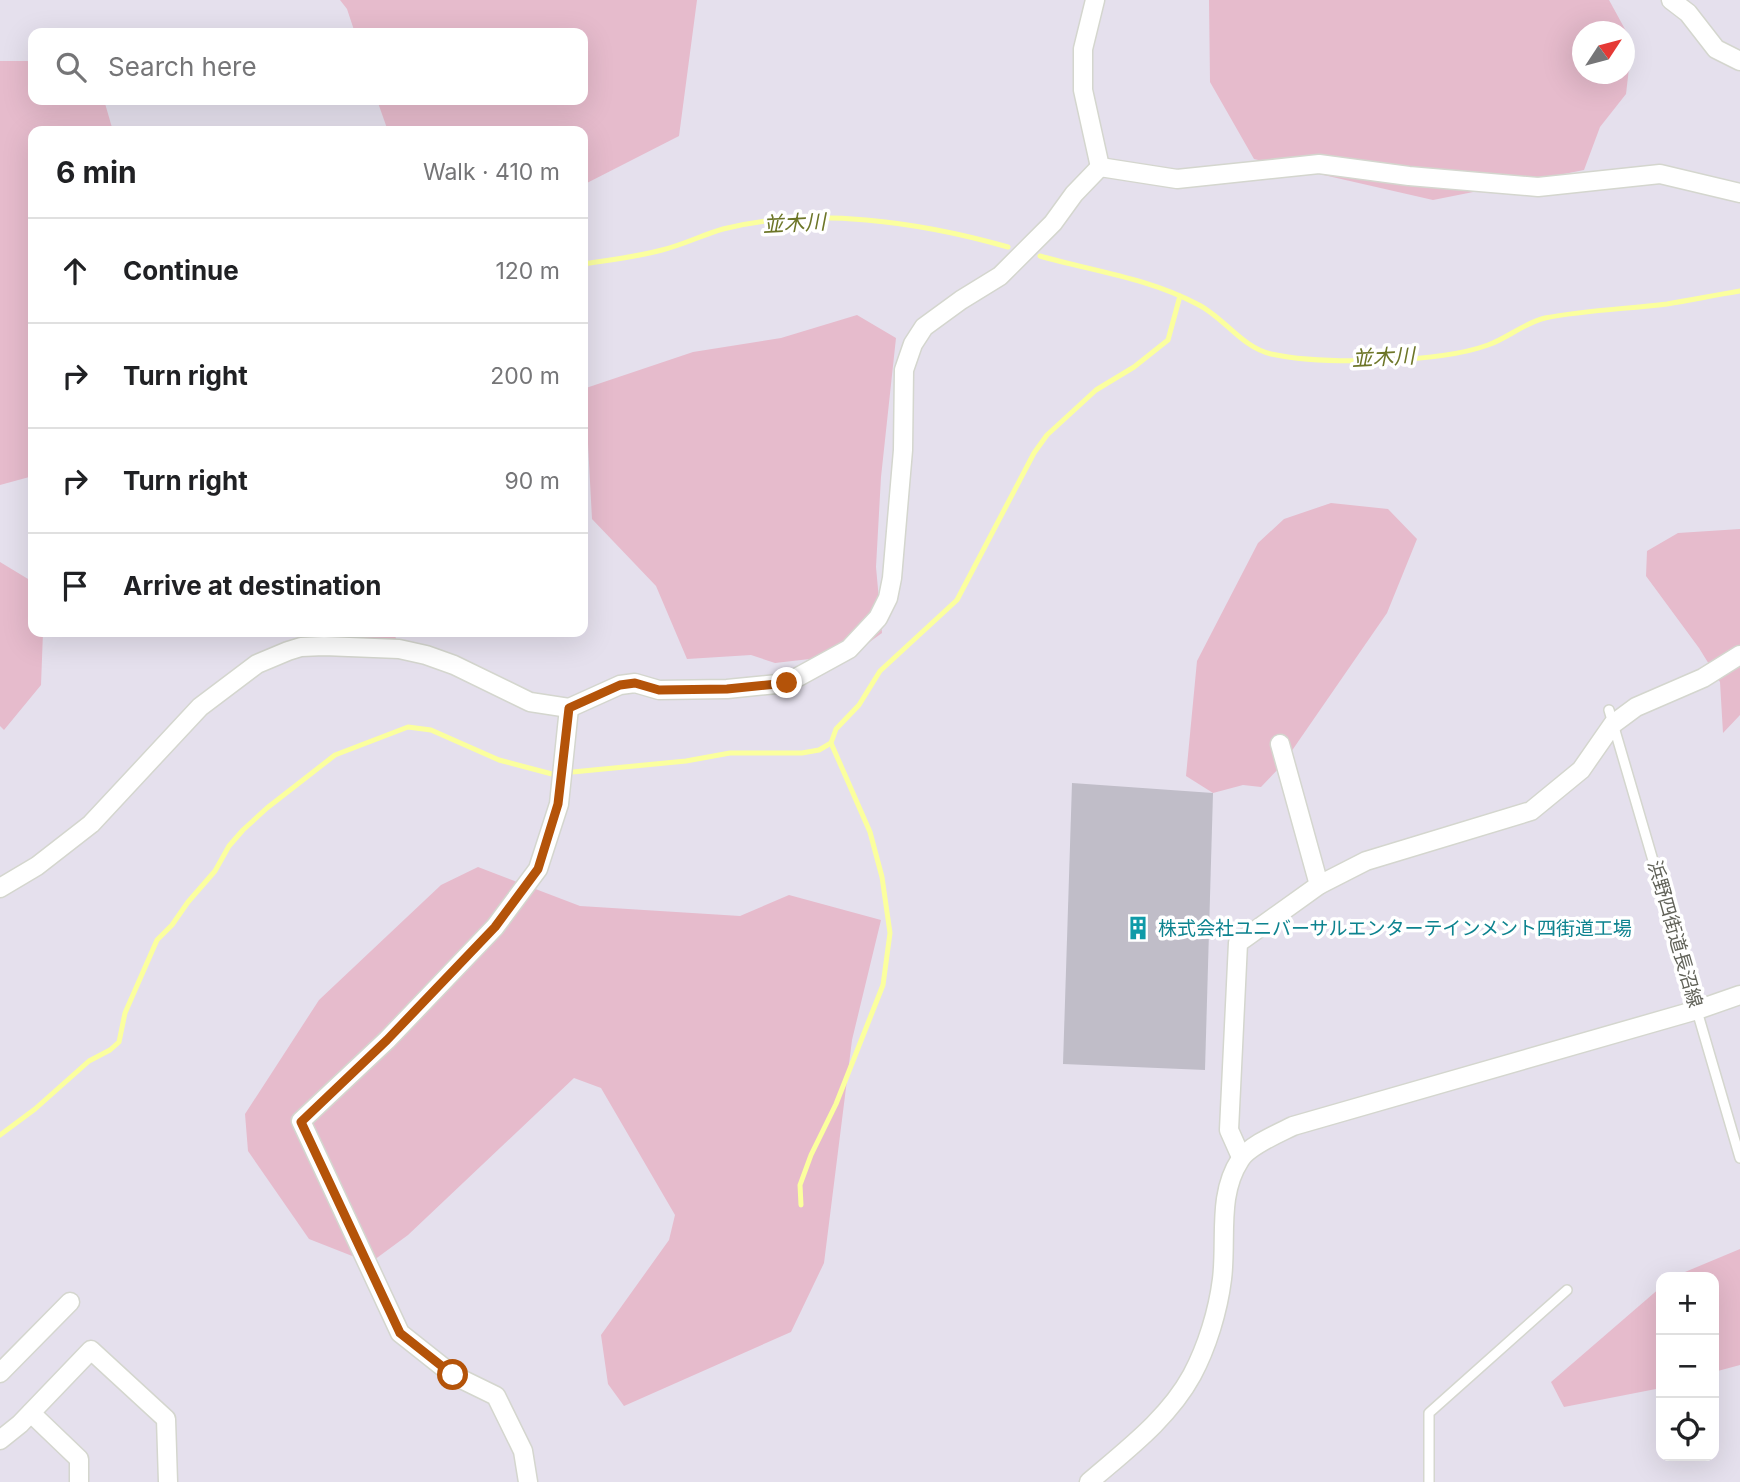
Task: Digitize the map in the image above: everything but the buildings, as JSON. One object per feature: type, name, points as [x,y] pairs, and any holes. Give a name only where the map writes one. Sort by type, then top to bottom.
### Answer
[{"type":"street","points":[[1095,0],[1083,49],[1083,90],[1100,167]]},
{"type":"street","points":[[1671,0],[1688,13],[1716,49],[1739,60]]},
{"type":"street","points":[[1100,167],[1177,179],[1319,164],[1409,176],[1538,187],[1660,174],[1740,192]]},
{"type":"street","points":[[0,888],[37,866],[91,824],[200,707],[257,664],[288,650],[324,646],[399,649],[426,654],[530,702],[569,708],[620,685],[635,683],[659,690],[727,689],[787,683],[849,649],[878,618],[888,598],[903,450],[904,370],[913,344],[924,327],[1000,276],[1053,223],[1074,194],[1100,167]]},
{"type":"street","points":[[1241,1157],[1229,1130],[1238,943],[1319,885],[1377,857],[1531,811],[1581,770],[1611,717],[1703,678],[1740,655]]},
{"type":"street","points":[[528,1482],[523,1451],[495,1396],[453,1375],[400,1333],[301,1122],[387,1040],[495,927],[538,869],[558,804],[569,708]]},
{"type":"street","points":[[1280,744],[1319,885]]},
{"type":"street","points":[[1089,1482],[1154,1426],[1192,1375],[1217,1306],[1222,1278],[1225,1202],[1241,1157],[1293,1126],[1697,1010],[1740,995]]},
{"type":"street","points":[[0,1373],[70,1302]]},
{"type":"street","points":[[0,1440],[31,1413],[91,1350],[166,1419],[168,1482]]},
{"type":"street","points":[[31,1413],[79,1459],[79,1482]]},
{"type":"lane","name":"浜野四街道長沼線","points":[[1611,717],[1740,1158]]},
{"type":"lane","points":[[1429,1482],[1429,1413],[1567,1290]]},
{"type":"shaded area","points":[[340,0],[697,0],[679,136],[588,182],[588,126],[386,126],[379,105],[588,105],[588,28],[353,28],[347,9]]},
{"type":"shaded area","points":[[1209,0],[1609,0],[1620,21],[1572,21],[1572,84],[1627,84],[1626,94],[1600,127],[1584,170],[1433,200],[1254,159],[1210,82]]},
{"type":"shaded area","points":[[0,61],[28,61],[28,105],[105,105],[112,126],[28,126],[28,477],[0,485]]},
{"type":"shaded area","points":[[857,315],[896,338],[881,477],[876,567],[882,633],[853,654],[775,663],[751,655],[687,659],[656,586],[592,519],[588,387],[693,352],[781,338]]},
{"type":"shaded area","points":[[1331,503],[1388,509],[1417,539],[1387,613],[1282,765],[1261,787],[1243,785],[1213,793],[1186,776],[1197,661],[1258,543],[1284,519]]},
{"type":"shaded area","points":[[1740,529],[1740,715],[1723,733],[1720,682],[1699,648],[1646,576],[1647,551],[1678,533]]},
{"type":"shaded area","points":[[0,562],[28,579],[28,637],[43,637],[41,685],[4,730],[0,726]]},
{"type":"shaded area","points":[[313,637],[395,637],[399,649],[324,646]]},
{"type":"shaded area","points":[[478,867],[580,906],[740,916],[789,895],[881,920],[852,1040],[824,1263],[791,1332],[624,1406],[608,1384],[601,1335],[669,1240],[675,1215],[601,1088],[574,1078],[408,1235],[370,1263],[309,1239],[248,1151],[245,1114],[319,1000],[441,885]]},
{"type":"shaded area","points":[[1740,1249],[1740,1365],[1719,1371],[1719,1272],[1685,1272]]},
{"type":"shaded area","points":[[1656,1291],[1656,1389],[1564,1407],[1551,1382]]},
{"type":"waterway","name":"並木川","points":[[588,263],[662,250],[723,229],[757,222],[793,219],[830,218],[903,224],[1008,247]]},
{"type":"waterway","name":"並木川","points":[[1040,256],[1120,276],[1178,295],[1216,316],[1242,339],[1260,350],[1293,358],[1320,360],[1441,356],[1488,345],[1545,318],[1667,304],[1740,291]]},
{"type":"waterway","points":[[801,1205],[800,1185],[811,1155],[836,1104],[883,985],[890,933],[882,877],[870,832],[831,743],[836,729],[859,705],[880,671],[957,600],[1034,453],[1047,435],[1096,390],[1134,367],[1168,340],[1180,296]]},
{"type":"waterway","points":[[0,1135],[35,1109],[89,1061],[119,1042],[125,1013],[157,940],[215,871],[229,846],[243,830],[335,755],[408,727],[431,730],[499,760],[552,774],[686,761],[730,753],[802,753],[819,750],[831,743]]},
{"type":"place","name":"株式会社ユニバーサルエンターテインメント四街道工場","points":[[1138,928]]},
{"type":"route","points":[[453,1375],[400,1333],[301,1122],[387,1040],[495,927],[538,869],[558,804],[569,708],[620,685],[635,683],[659,690],[727,689],[787,683]]}]
